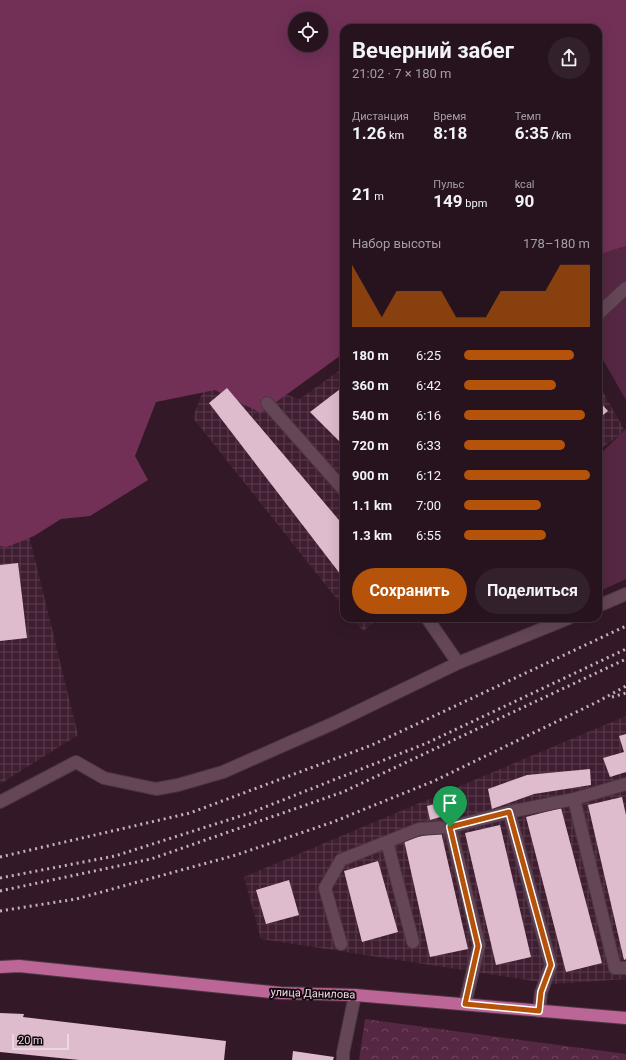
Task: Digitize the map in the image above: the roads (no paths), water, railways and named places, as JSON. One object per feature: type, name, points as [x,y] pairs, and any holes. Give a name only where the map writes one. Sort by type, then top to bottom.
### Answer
[{"type":"main road","name":"улица Данилова","points":[[0,967],[19,966],[281,993],[355,995],[626,1018]]},
{"type":"street","points":[[602,310],[626,288]]},
{"type":"street","points":[[267,403],[340,485]]},
{"type":"street","points":[[602,604],[626,594]]},
{"type":"street","points":[[430,622],[458,663]]},
{"type":"street","points":[[0,802],[76,762],[104,778],[156,789],[178,785],[223,772],[320,730],[458,663],[559,622]]},
{"type":"street","points":[[341,944],[325,888],[341,860],[419,829],[450,827],[509,812],[574,799],[626,784]]},
{"type":"street","points":[[574,799],[615,968],[626,968]]},
{"type":"street","points":[[509,812],[551,965],[541,992],[539,1011]]},
{"type":"street","points":[[450,827],[478,946],[465,1004]]},
{"type":"street","points":[[387,842],[413,942]]},
{"type":"street","points":[[343,1060],[343,1053],[355,995]]},
{"type":"railway","points":[[0,857],[190,813],[372,745],[626,626]]},
{"type":"railway","points":[[0,878],[115,856],[250,813],[427,743],[626,649]]},
{"type":"railway","points":[[0,891],[151,859],[343,792],[626,659]]},
{"type":"railway","points":[[0,911],[76,899],[236,855],[333,822],[434,781],[597,702],[626,686]]},
{"type":"railway","points":[[612,697],[626,693]]}]
